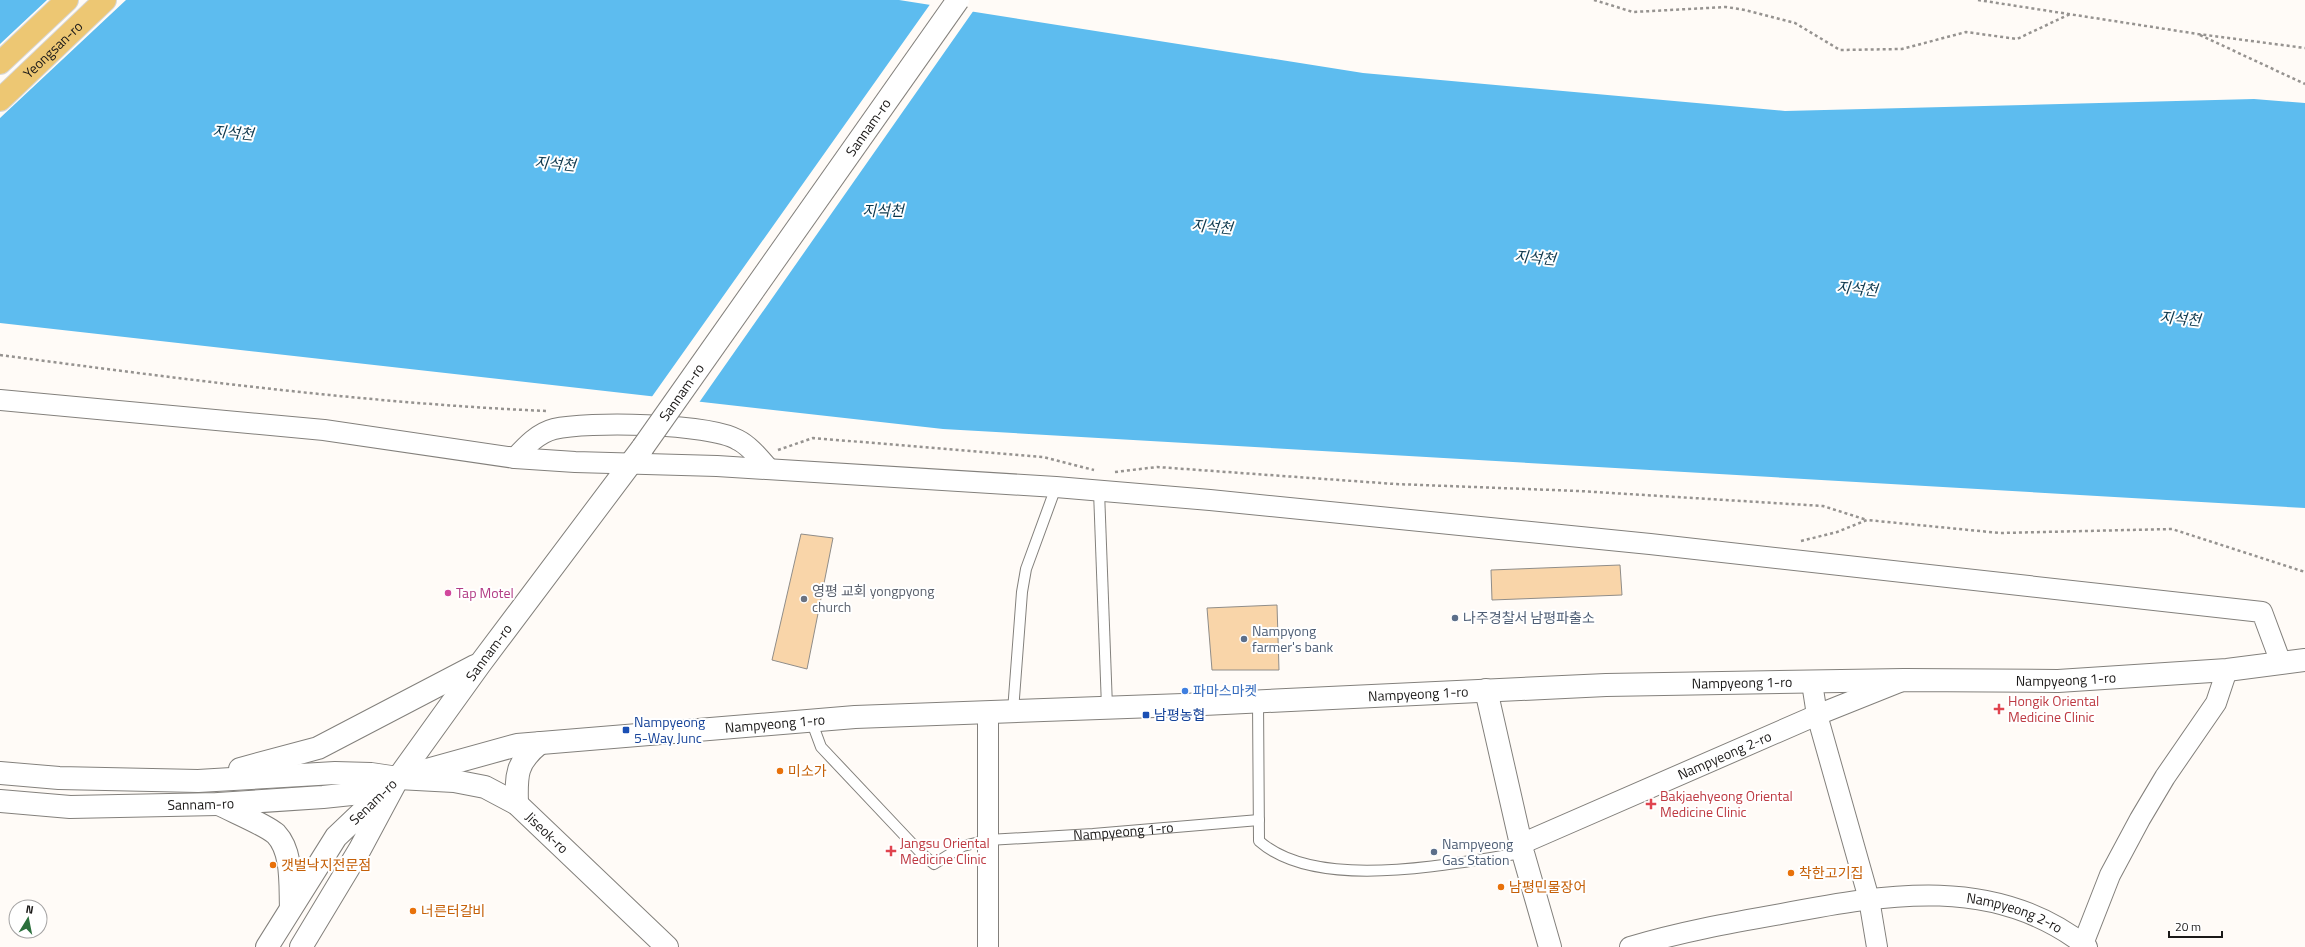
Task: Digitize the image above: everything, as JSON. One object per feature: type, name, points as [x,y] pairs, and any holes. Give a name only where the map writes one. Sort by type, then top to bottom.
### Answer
[{"type":"highway","name":"Yeongsan-ro","points":[[0,63],[66,0]]},
{"type":"highway","name":"Yeongsan-ro","points":[[0,100],[105,0]]},
{"type":"street","name":"Sannam-ro","points":[[0,801],[70,807],[218,804],[361,793],[398,778],[480,664],[637,455],[958,0]]},
{"type":"street","points":[[0,400],[324,430],[515,458],[637,455],[764,463],[1056,487],[1100,481],[1218,500],[1650,544],[2262,612],[2281,663]]},
{"type":"street","points":[[515,458],[530,442],[552,430],[574,426],[624,424],[700,430],[724,435],[738,440],[764,463]]},
{"type":"street","name":"Nampyeong 1-ro","points":[[398,778],[517,745],[810,720],[1606,685],[1812,683],[1904,680],[2058,681],[2227,670],[2305,660]]},
{"type":"street","points":[[198,781],[318,748],[480,664]]},
{"type":"street","points":[[2085,946],[2110,875],[2140,819],[2165,777],[2216,703],[2227,670]]},
{"type":"street","name":"Nampyeong 2-ro","points":[[1522,849],[1817,716],[1904,680]]},
{"type":"street","points":[[1812,683],[1817,716],[1869,899],[1877,947]]},
{"type":"street","points":[[1486,690],[1522,849],[1550,947]]},
{"type":"street","points":[[988,712],[988,947]]},
{"type":"street","points":[[517,804],[518,769],[527,754],[540,743]]},
{"type":"street","name":"Sannam-ro","points":[[0,773],[59,778],[198,781],[335,773],[371,774],[398,778]]},
{"type":"street","name":"Jiseok-ro","points":[[398,778],[454,781],[485,787],[517,804],[667,947]]},
{"type":"street","name":"Senam-ro","points":[[268,947],[336,837],[398,778]]},
{"type":"street","name":"Senam-ro","points":[[301,947],[360,849],[398,778]]},
{"type":"street","points":[[218,804],[276,834],[284,847],[290,870],[291,908]]},
{"type":"street","name":"Nampyeong 2-ro","points":[[1630,947],[1681,932],[1869,899],[1920,894],[1992,900],[2041,918],[2085,946]]},
{"type":"lane","points":[[1100,481],[1107,707]]},
{"type":"lane","points":[[1013,711],[1022,592],[1026,569],[1056,487]]},
{"type":"lane","points":[[1258,701],[1259,841],[1269,850],[1292,859],[1336,871],[1380,872],[1522,849]]},
{"type":"lane","name":"Nampyeong 1-ro","points":[[810,720],[820,747],[921,853],[934,864],[963,846],[988,840],[1093,834],[1259,820]]},
{"type":"path","points":[[1594,0],[1633,12],[1726,7],[1745,10],[1795,23],[1840,50],[1902,49],[1966,32],[2017,39],[2070,14]]},
{"type":"path","points":[[1978,0],[2198,34],[2305,48]]},
{"type":"path","points":[[2198,34],[2305,84]]},
{"type":"path","points":[[0,355],[285,391],[494,409],[553,411]]},
{"type":"path","points":[[764,463],[813,438],[1042,457],[1100,481]]},
{"type":"path","points":[[1109,472],[1157,467],[1395,484],[1579,491],[1823,506],[1867,520],[2000,533],[2172,529],[2305,572]]},
{"type":"path","points":[[1799,542],[1837,532],[1867,520]]},
{"type":"water","name":"지석천","points":[[0,0],[899,0],[1363,73],[1785,111],[2254,99],[2305,103],[2305,508],[943,429],[0,323]]},
{"type":"pier","points":[[47,0],[126,0],[0,118],[0,44]]},
{"type":"pier","points":[[931,3],[974,10],[698,404],[651,398]]},
{"type":"building","name":"영평 교회 yongpyong church","points":[[801,534],[833,538],[807,669],[772,660]]},
{"type":"building","points":[[1620,565],[1622,595],[1492,600],[1491,570]]},
{"type":"building","name":"Nampyong farmer's bank","points":[[1277,605],[1279,670],[1212,670],[1207,608]]},
{"type":"place","name":"Tap Motel","points":[[448,593]]},
{"type":"place","name":"영평 교회 yongpyong church","points":[[804,599]]},
{"type":"place","name":"나주경찰서 남평파출소","points":[[1455,618]]},
{"type":"place","name":"Nampyong farmer's bank","points":[[1244,639]]},
{"type":"place","name":"파마스마켓","points":[[1185,691]]},
{"type":"place","name":"Hongik Oriental Medicine Clinic","points":[[1999,709]]},
{"type":"place","name":"남평농협","points":[[1146,715]]},
{"type":"place","name":"Nampyeong 5-Way Junc","points":[[626,730]]},
{"type":"place","name":"미소가","points":[[780,771]]},
{"type":"place","name":"Bakjaehyeong Oriental Medicine Clinic","points":[[1651,804]]},
{"type":"place","name":"Jangsu Oriental Medicine Clinic","points":[[891,851]]},
{"type":"place","name":"Nampyeong Gas Station","points":[[1434,852]]},
{"type":"place","name":"갯벌낙지전문점","points":[[273,865]]},
{"type":"place","name":"착한고기집","points":[[1791,873]]},
{"type":"place","name":"남평민물장어","points":[[1501,887]]},
{"type":"place","name":"너른터갈비","points":[[413,911]]}]
